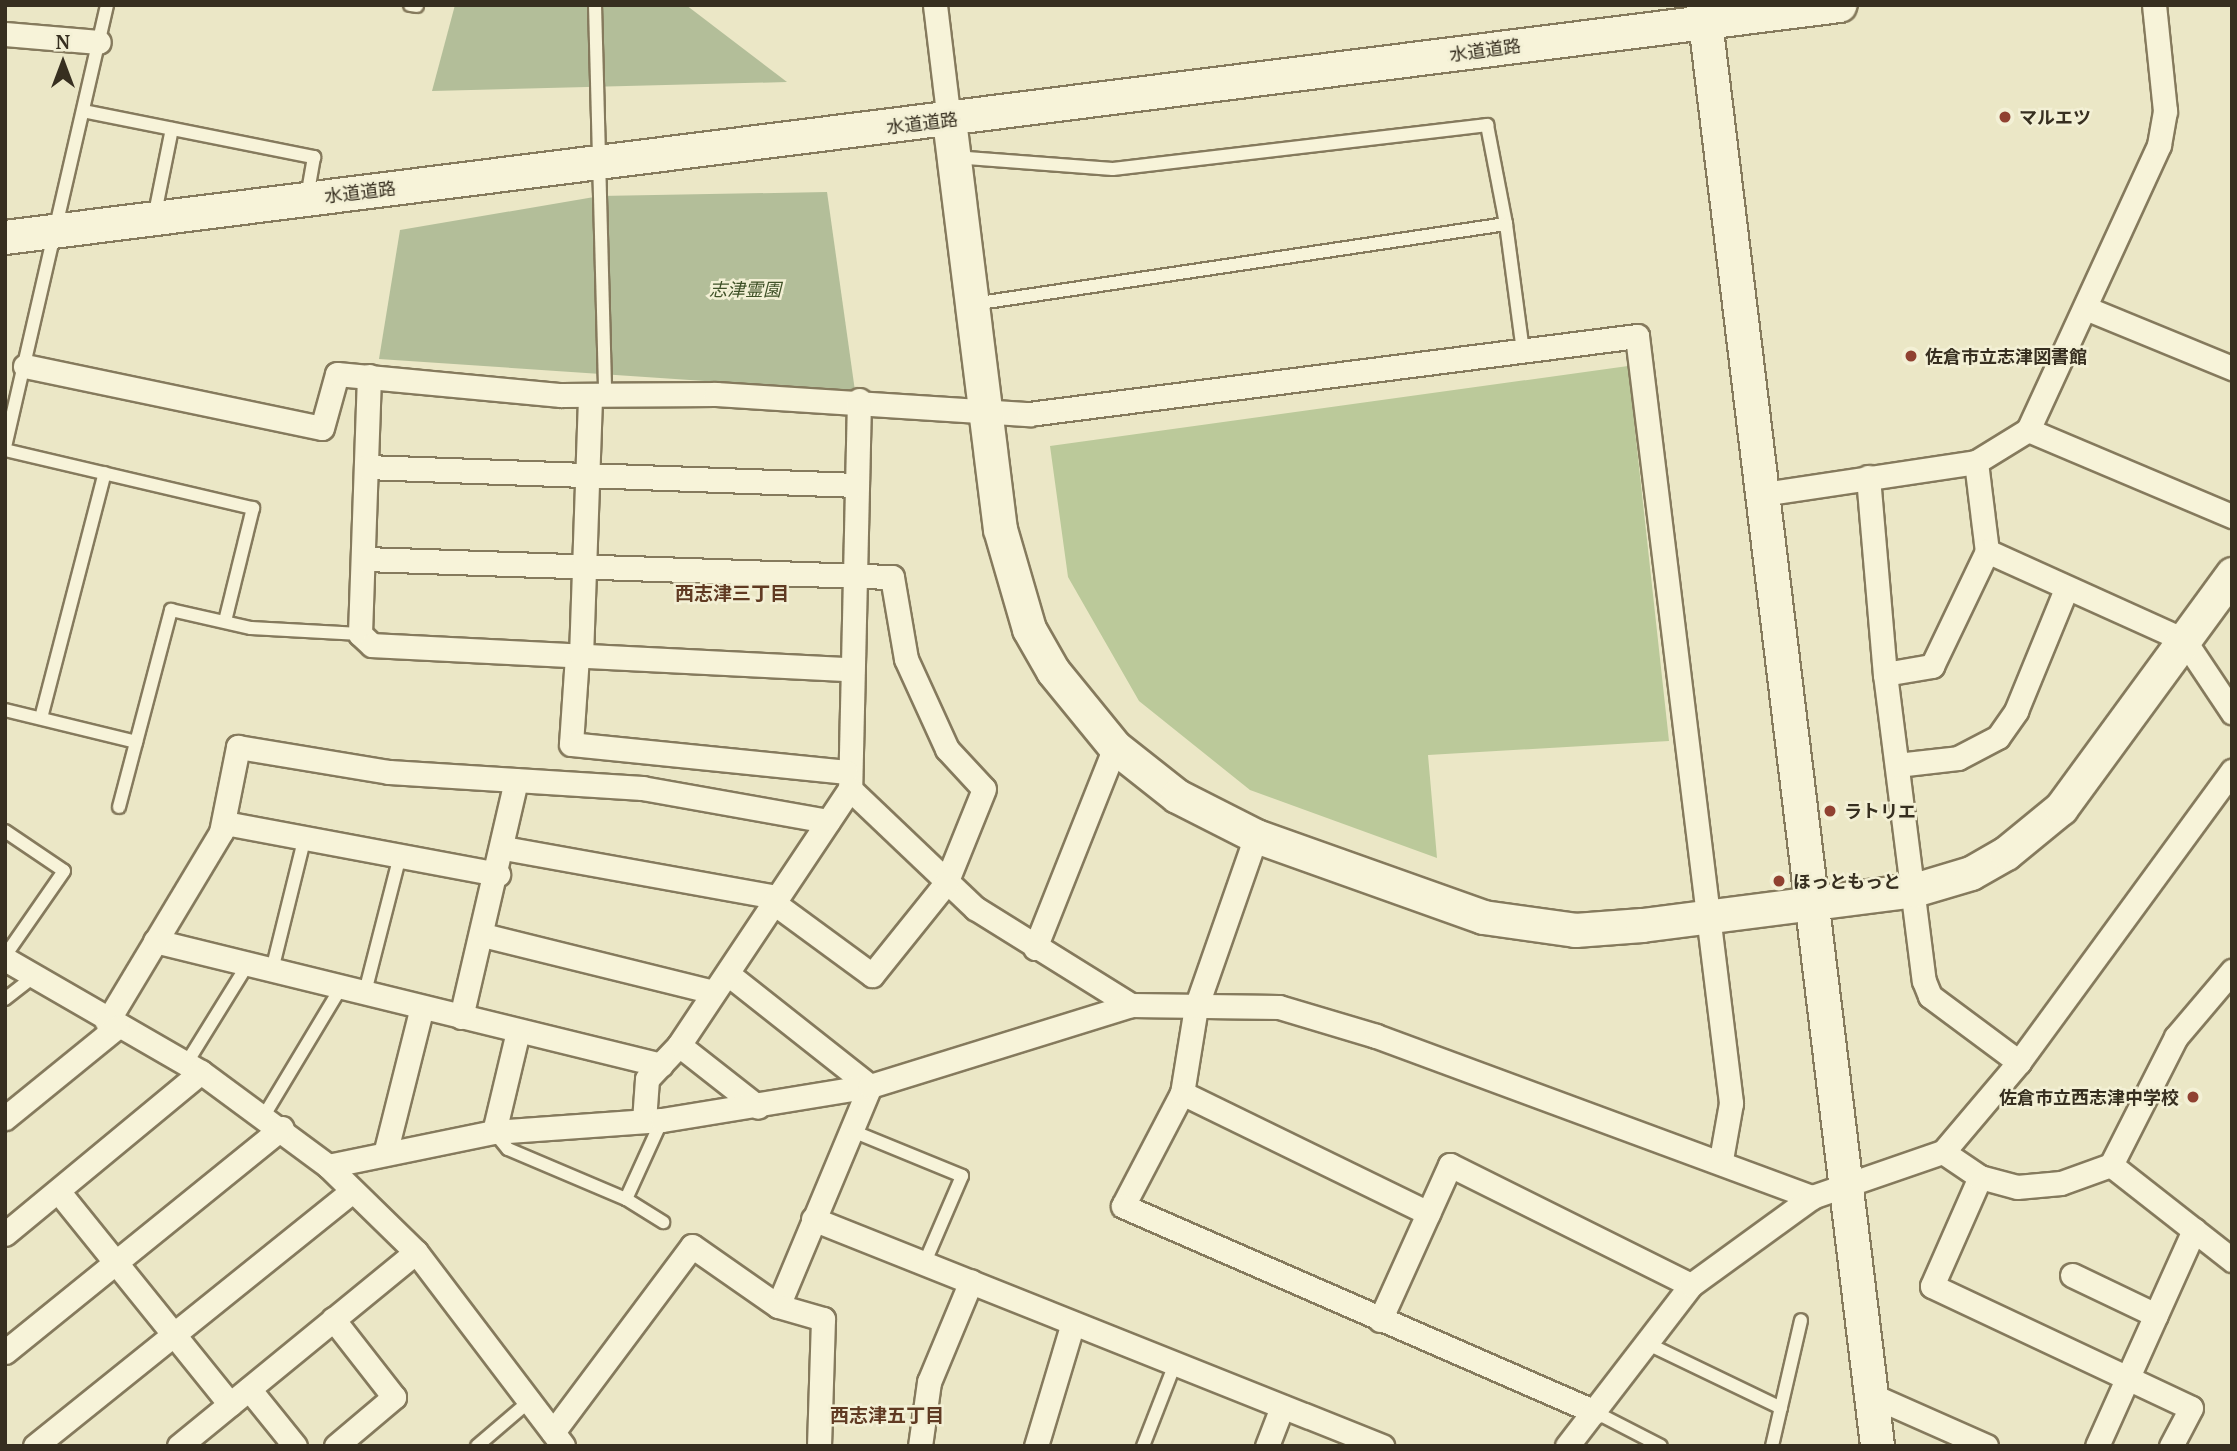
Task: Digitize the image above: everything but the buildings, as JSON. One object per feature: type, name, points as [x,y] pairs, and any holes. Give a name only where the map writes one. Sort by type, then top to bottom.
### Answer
[{"type":"street","points":[[935,5],[1000,529],[1029,629],[1066,689],[1115,747],[1177,796],[1256,836],[1483,917],[1531,927],[1575,930],[1709,917],[1914,890],[1971,873],[2051,817],[2232,574]]},
{"type":"street","name":"水道道路","points":[[5,237],[949,120],[1704,13],[1839,5]]},
{"type":"street","points":[[1763,494],[1976,462],[2028,430],[2088,309],[2159,145],[2164,92],[2154,5]]},
{"type":"street","points":[[1704,13],[1877,1446]]},
{"type":"street","points":[[5,34],[99,42]]},
{"type":"street","points":[[2088,309],[2232,368]]},
{"type":"street","points":[[25,366],[322,428],[337,374],[597,395],[859,400],[986,415],[1637,336],[1731,1103],[1721,1160]]},
{"type":"street","points":[[369,376],[365,559],[360,634],[372,645],[852,670]]},
{"type":"street","points":[[597,395],[587,474],[579,656],[570,744],[848,781],[946,883],[1035,948],[1131,1005]]},
{"type":"street","points":[[653,1121],[647,1079],[679,1045],[713,992],[728,974],[828,821],[848,781],[859,400]]},
{"type":"street","points":[[2028,430],[2232,516]]},
{"type":"street","points":[[1885,674],[1932,666],[1987,551],[1976,462]]},
{"type":"street","points":[[366,467],[856,485]]},
{"type":"street","points":[[1868,477],[1885,674],[1930,996],[2019,1062]]},
{"type":"street","points":[[1987,551],[2066,589],[2184,640],[2232,712]]},
{"type":"street","points":[[365,559],[892,577],[906,659],[947,749],[984,789],[946,883],[872,975],[775,900],[504,848]]},
{"type":"street","points":[[1897,765],[1958,758],[1998,737],[2016,710],[2066,589]]},
{"type":"street","points":[[5,1118],[112,1024],[155,941],[225,823],[237,747],[389,772],[642,788],[828,821]]},
{"type":"street","points":[[1035,948],[1115,747]]},
{"type":"street","points":[[1567,1446],[1595,1412],[1644,1342],[1691,1285],[1812,1197],[1847,1180],[1943,1152],[2019,1062],[2232,771]]},
{"type":"street","points":[[461,1017],[498,874],[516,780]]},
{"type":"street","points":[[225,823],[498,874]]},
{"type":"street","points":[[1256,836],[1196,1007],[1182,1093],[1124,1206],[1595,1412]]},
{"type":"street","points":[[483,935],[713,992]]},
{"type":"street","points":[[155,941],[661,1065]]},
{"type":"street","points":[[5,957],[112,1024],[193,1068],[273,1121],[328,1166],[416,1252],[533,1398],[558,1439],[692,1246],[778,1306],[823,1319],[819,1446]]},
{"type":"street","points":[[1943,1152],[1980,1177],[2017,1187],[2062,1183],[2111,1165],[2176,1037],[2232,971]]},
{"type":"street","points":[[728,974],[870,1086]]},
{"type":"street","points":[[328,1166],[386,1150],[494,1132],[653,1121],[758,1107],[870,1086],[1131,1005],[1304,1010],[1721,1160],[1812,1197]]},
{"type":"street","points":[[386,1150],[422,1007]]},
{"type":"street","points":[[494,1132],[518,1031]]},
{"type":"street","points":[[679,1045],[758,1107]]},
{"type":"street","points":[[5,1234],[58,1191],[193,1068]]},
{"type":"street","points":[[778,1306],[870,1086]]},
{"type":"street","points":[[1182,1093],[1428,1213]]},
{"type":"street","points":[[5,1352],[116,1262],[273,1121]]},
{"type":"street","points":[[1380,1320],[1450,1165],[1691,1285]]},
{"type":"street","points":[[2111,1165],[2232,1260]]},
{"type":"street","points":[[1980,1177],[1932,1286],[2191,1408],[2171,1446]]},
{"type":"street","points":[[58,1191],[230,1404]]},
{"type":"street","points":[[35,1446],[352,1191]]},
{"type":"street","points":[[813,1219],[1382,1446]]},
{"type":"street","points":[[2097,1446],[2194,1230]]},
{"type":"street","points":[[179,1446],[416,1252]]},
{"type":"street","points":[[2072,1275],[2156,1315]]},
{"type":"street","points":[[919,1446],[929,1382],[971,1282]]},
{"type":"street","points":[[333,1319],[394,1397],[336,1446]]},
{"type":"street","points":[[1036,1446],[1073,1323]]},
{"type":"street","points":[[249,1389],[295,1446]]},
{"type":"street","points":[[1871,1395],[1955,1439],[1986,1446]]},
{"type":"street","points":[[1267,1446],[1282,1407]]},
{"type":"lane","points":[[107,5],[5,448],[253,508],[225,621]]},
{"type":"lane","points":[[411,5],[417,6]]},
{"type":"lane","points":[[595,5],[600,163],[597,395]]},
{"type":"lane","points":[[83,111],[314,158],[307,199]]},
{"type":"lane","points":[[954,158],[1112,169],[1487,125],[1506,224],[1523,351]]},
{"type":"lane","points":[[155,218],[172,129]]},
{"type":"lane","points":[[972,304],[1506,224]]},
{"type":"lane","points":[[41,718],[105,473]]},
{"type":"lane","points":[[120,807],[171,610],[225,621],[360,634]]},
{"type":"lane","points":[[5,710],[136,742]]},
{"type":"lane","points":[[5,831],[64,871],[5,957]]},
{"type":"lane","points":[[272,970],[305,837]]},
{"type":"lane","points":[[273,1121],[354,989],[400,856]]},
{"type":"lane","points":[[193,1068],[248,964]]},
{"type":"lane","points":[[5,999],[34,976]]},
{"type":"lane","points":[[626,1199],[653,1121]]},
{"type":"lane","points":[[850,1130],[962,1176],[925,1262]]},
{"type":"lane","points":[[494,1132],[509,1149],[626,1199],[663,1222]]},
{"type":"lane","points":[[1772,1446],[1801,1320]]},
{"type":"lane","points":[[1644,1342],[1781,1408]]},
{"type":"lane","points":[[1143,1446],[1175,1364]]},
{"type":"lane","points":[[477,1446],[533,1398]]},
{"type":"lane","points":[[1595,1412],[1661,1446]]},
{"type":"green space","points":[[455,5],[686,5],[787,82],[432,91]]},
{"type":"green space","name":"志津霊園","points":[[827,192],[855,391],[379,359],[400,230],[600,196]]},
{"type":"green space","points":[[1628,366],[1669,741],[1428,755],[1437,858],[1250,790],[1139,701],[1068,577],[1050,446]]},
{"type":"place","name":"マルエツ","points":[[2005,117]]},
{"type":"place","name":"佐倉市立志津図書館","points":[[1911,356]]},
{"type":"place","name":"ラトリエ","points":[[1830,811]]},
{"type":"place","name":"ほっともっと","points":[[1779,881]]},
{"type":"place","name":"佐倉市立西志津中学校","points":[[2193,1097]]},
{"type":"district","name":"西志津三丁目","points":[[732,593]]},
{"type":"district","name":"西志津五丁目","points":[[887,1415]]}]
